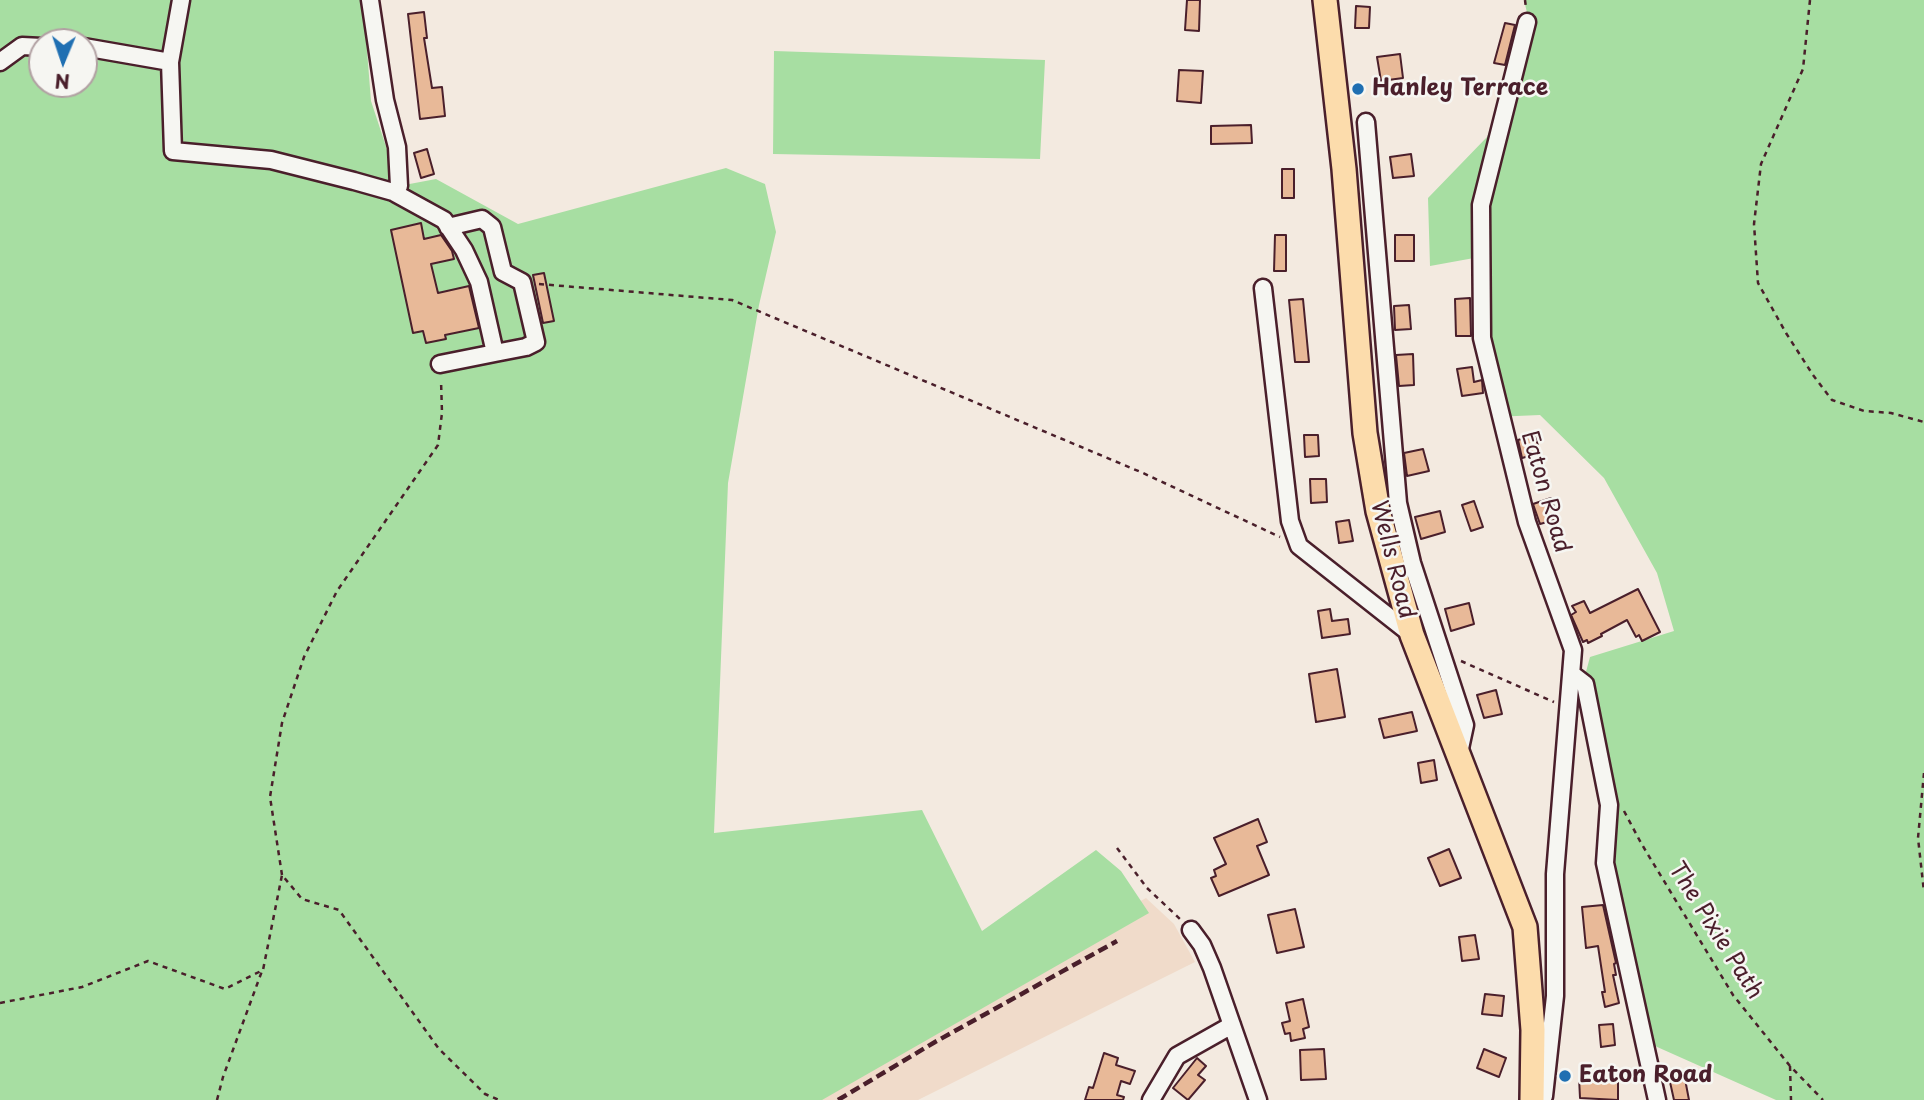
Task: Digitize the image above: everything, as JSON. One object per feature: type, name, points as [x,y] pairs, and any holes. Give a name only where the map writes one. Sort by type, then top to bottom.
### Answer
[{"type":"highway","name":"Wells Road","points":[[1325,0],[1344,169],[1365,433],[1378,511],[1412,635],[1525,927],[1533,1030],[1532,1100]]},
{"type":"street","points":[[181,0],[170,62],[173,151],[271,160],[396,189],[444,220],[464,250],[479,282],[495,353]]},
{"type":"street","points":[[370,0],[385,100],[397,147],[396,189]]},
{"type":"street","name":"Eaton Road","points":[[1527,22],[1481,205],[1482,338],[1527,522],[1573,650],[1555,874],[1555,996],[1544,1096],[1541,1100]]},
{"type":"street","points":[[0,62],[22,46],[28,46]]},
{"type":"street","points":[[98,49],[170,62]]},
{"type":"street","points":[[1366,122],[1398,503],[1412,563],[1465,725],[1459,755]]},
{"type":"street","points":[[440,364],[526,347],[536,342],[522,282],[503,272],[492,227],[482,219],[448,227]]},
{"type":"street","points":[[1263,288],[1290,521],[1300,546],[1412,635]]},
{"type":"street","points":[[1573,674],[1584,684],[1609,805],[1605,863],[1657,1100]]},
{"type":"street","points":[[1191,930],[1202,944],[1258,1100]]},
{"type":"street","points":[[1151,1100],[1177,1056],[1232,1025]]},
{"type":"path","points":[[1810,0],[1803,69],[1761,164],[1754,223],[1758,283],[1813,375],[1832,400],[1864,411],[1891,413],[1924,422]]},
{"type":"path","points":[[522,282],[732,300],[1143,473],[1300,546]]},
{"type":"path","points":[[217,1100],[263,970],[282,875],[270,797],[282,723],[304,657],[337,591],[438,445],[442,413],[440,364]]},
{"type":"path","points":[[1441,652],[1570,709]]},
{"type":"path","points":[[1924,773],[1918,838],[1924,892]]},
{"type":"path","name":"The Pixie Path","points":[[1623,809],[1733,995],[1790,1066],[1823,1100]]},
{"type":"path","points":[[1117,848],[1147,888],[1191,930]]},
{"type":"path","points":[[282,875],[302,900],[339,910],[439,1049],[485,1094],[499,1100]]},
{"type":"path","points":[[0,1003],[82,987],[148,961],[225,989],[263,970]]},
{"type":"path","points":[[1790,1066],[1791,1100]]},
{"type":"shaded area","points":[[1146,898],[1174,924],[1195,962],[918,1100],[780,1100]]},
{"type":"green space","points":[[0,0],[363,0],[371,101],[399,186],[436,179],[518,224],[726,168],[765,184],[776,232],[759,305],[728,483],[714,833],[922,810],[982,931],[1096,850],[1121,871],[1149,913],[822,1100],[0,1100]]},
{"type":"green space","points":[[1524,0],[1924,0],[1924,1100],[1776,1100],[1646,1042],[1580,694],[1590,657],[1674,631],[1657,573],[1604,478],[1540,415],[1493,417],[1475,307],[1474,258],[1430,266],[1428,198],[1487,137],[1534,27],[1529,21]]},
{"type":"green space","points":[[774,51],[1045,60],[1040,159],[773,154]]},
{"type":"building","points":[[1187,0],[1200,0],[1199,31],[1185,30]]},
{"type":"building","points":[[1356,6],[1370,7],[1369,28],[1355,28]]},
{"type":"building","points":[[424,12],[427,38],[424,38],[432,88],[442,87],[445,116],[420,119],[408,14]]},
{"type":"building","points":[[1505,23],[1515,25],[1505,65],[1494,63]]},
{"type":"building","points":[[1400,54],[1403,78],[1381,81],[1377,57]]},
{"type":"building","points":[[1179,70],[1203,71],[1201,103],[1177,101]]},
{"type":"building","points":[[1251,125],[1252,143],[1211,144],[1211,126]]},
{"type":"building","points":[[427,149],[434,174],[421,178],[414,153]]},
{"type":"building","points":[[1411,154],[1414,176],[1393,178],[1390,157]]},
{"type":"building","points":[[1282,169],[1294,169],[1294,198],[1282,198]]},
{"type":"building","points":[[421,223],[424,239],[441,235],[454,259],[431,264],[438,293],[469,286],[479,328],[445,335],[446,339],[426,343],[423,331],[413,333],[391,230]]},
{"type":"building","points":[[1275,235],[1286,235],[1286,271],[1274,271]]},
{"type":"building","points":[[1395,235],[1414,235],[1414,261],[1395,261]]},
{"type":"building","points":[[544,273],[554,321],[543,323],[533,275]]},
{"type":"building","points":[[1470,298],[1471,336],[1456,336],[1455,299]]},
{"type":"building","points":[[1303,299],[1309,362],[1295,362],[1289,300]]},
{"type":"building","points":[[1409,305],[1411,329],[1395,330],[1394,306]]},
{"type":"building","points":[[1413,354],[1414,385],[1399,386],[1396,355]]},
{"type":"building","points":[[1472,367],[1474,382],[1482,380],[1483,393],[1462,396],[1457,369]]},
{"type":"building","points":[[1304,435],[1318,435],[1319,456],[1305,457]]},
{"type":"building","points":[[1535,435],[1540,453],[1522,458],[1518,440]]},
{"type":"building","points":[[1423,449],[1429,471],[1407,476],[1404,453]]},
{"type":"building","points":[[1310,479],[1326,479],[1327,502],[1311,503]]},
{"type":"building","points":[[1551,498],[1558,519],[1540,524],[1533,504]]},
{"type":"building","points":[[1474,501],[1483,527],[1471,531],[1462,505]]},
{"type":"building","points":[[1440,511],[1445,532],[1421,539],[1415,517]]},
{"type":"building","points":[[1349,520],[1353,541],[1339,543],[1336,522]]},
{"type":"building","points":[[1638,589],[1660,632],[1642,641],[1639,635],[1636,637],[1627,620],[1588,643],[1587,640],[1583,642],[1571,615],[1576,612],[1572,606],[1584,601],[1590,613]]},
{"type":"building","points":[[1469,603],[1474,624],[1451,631],[1445,609]]},
{"type":"building","points":[[1330,609],[1332,621],[1348,619],[1350,634],[1322,638],[1318,611]]},
{"type":"building","points":[[1337,669],[1345,717],[1316,722],[1309,674]]},
{"type":"building","points":[[1496,690],[1502,714],[1484,718],[1477,695]]},
{"type":"building","points":[[1412,712],[1417,731],[1384,738],[1379,719]]},
{"type":"building","points":[[1434,760],[1437,780],[1421,783],[1418,763]]},
{"type":"building","points":[[1258,819],[1267,842],[1257,846],[1269,875],[1219,896],[1211,878],[1216,876],[1214,870],[1226,864],[1214,838]]},
{"type":"building","points":[[1449,849],[1461,878],[1440,886],[1428,858]]},
{"type":"building","points":[[1603,905],[1616,963],[1616,975],[1613,975],[1619,1003],[1605,1007],[1598,946],[1586,948],[1582,907]]},
{"type":"building","points":[[1295,909],[1304,947],[1277,953],[1268,915]]},
{"type":"building","points":[[1475,935],[1479,959],[1462,961],[1459,937]]},
{"type":"building","points":[[1485,994],[1504,996],[1502,1016],[1482,1014]]},
{"type":"building","points":[[1303,999],[1309,1027],[1303,1029],[1305,1038],[1291,1041],[1290,1033],[1285,1034],[1282,1023],[1290,1021],[1286,1003]]},
{"type":"building","points":[[1613,1024],[1615,1045],[1601,1047],[1599,1025]]},
{"type":"building","points":[[1324,1049],[1326,1079],[1301,1080],[1300,1050]]},
{"type":"building","points":[[1484,1049],[1506,1058],[1499,1077],[1477,1068]]},
{"type":"building","points":[[1104,1053],[1118,1058],[1116,1065],[1135,1071],[1130,1084],[1121,1081],[1117,1095],[1124,1097],[1123,1100],[1085,1100],[1089,1087],[1093,1088]]},
{"type":"building","points":[[1197,1058],[1206,1066],[1198,1075],[1205,1080],[1188,1100],[1173,1088]]},
{"type":"building","points":[[1579,1077],[1618,1078],[1618,1100],[1580,1098]]},
{"type":"building","points":[[1685,1079],[1689,1100],[1674,1100],[1670,1082]]},
{"type":"railway","points":[[838,1100],[935,1042],[1117,941]]},
{"type":"place","name":"Hanley Terrace","points":[[1358,89]]},
{"type":"place","name":"Eaton Road","points":[[1565,1076]]}]
